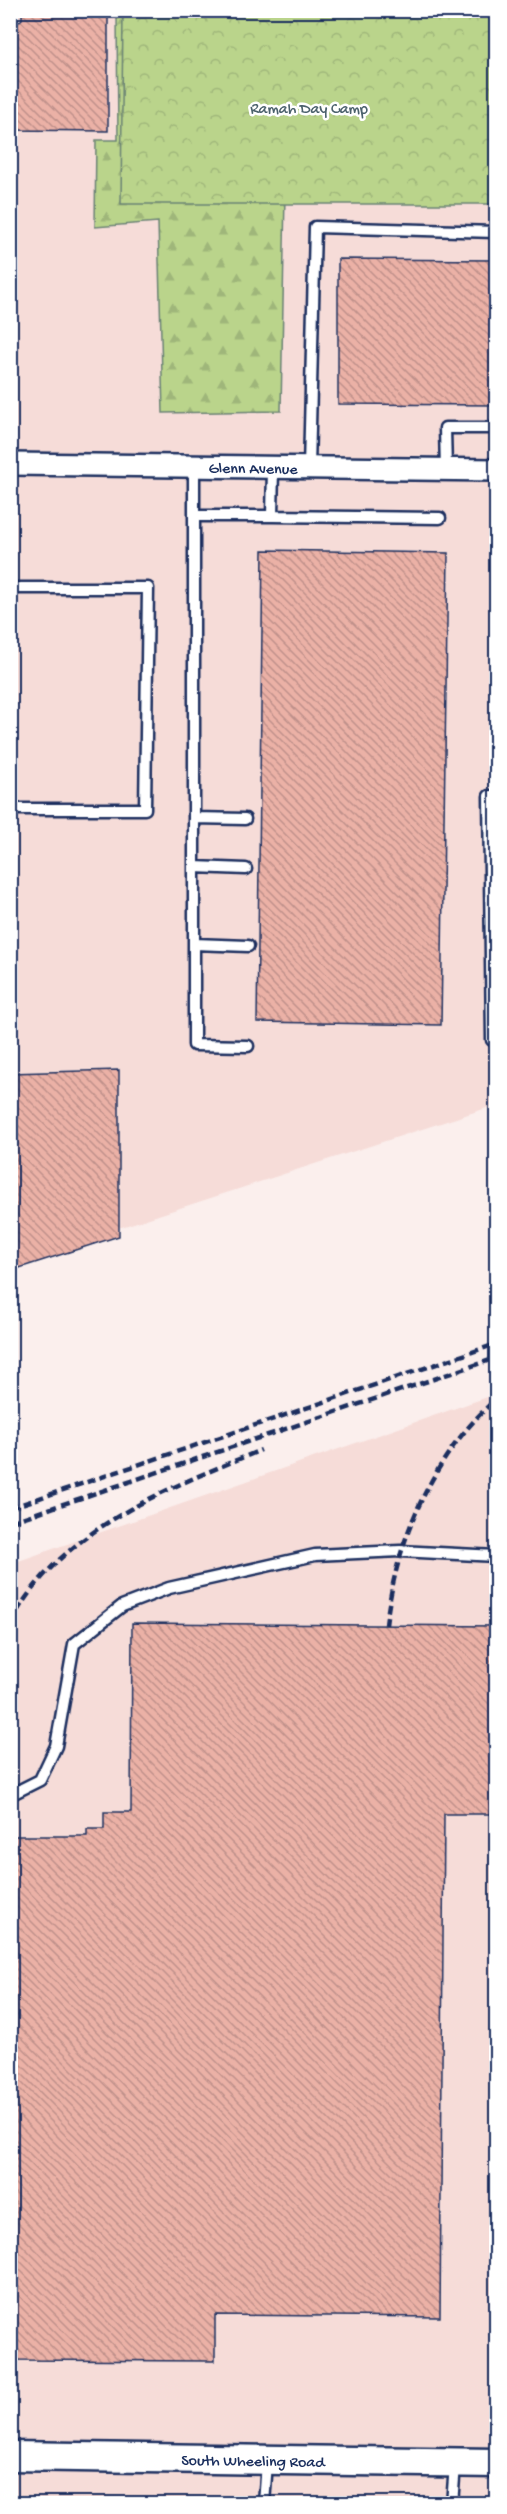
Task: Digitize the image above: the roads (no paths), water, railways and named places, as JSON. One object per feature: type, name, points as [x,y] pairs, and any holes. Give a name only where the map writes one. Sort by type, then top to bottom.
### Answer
[{"type":"main road","name":"South Wheeling Road","points":[[10,2456],[496,2463]]},
{"type":"street","name":"Glenn Avenue","points":[[10,464],[496,470]]},
{"type":"lane","points":[[309,468],[315,226],[496,232]]},
{"type":"lane","points":[[446,470],[445,428],[496,428]]},
{"type":"lane","points":[[194,467],[194,1045],[248,1046]]},
{"type":"lane","points":[[273,468],[273,516]]},
{"type":"lane","points":[[194,516],[440,518]]},
{"type":"lane","points":[[10,588],[148,588],[145,809],[10,809]]},
{"type":"lane","points":[[496,796],[489,796],[492,1040],[496,1040]]},
{"type":"lane","points":[[194,818],[244,819]]},
{"type":"lane","points":[[194,867],[246,868]]},
{"type":"lane","points":[[194,944],[248,945]]},
{"type":"lane","points":[[10,1795],[40,1780],[56,1746],[74,1644],[122,1606],[169,1588],[315,1555],[400,1551],[496,1556]]},
{"type":"lane","points":[[264,2504],[267,2459]]},
{"type":"lane","points":[[452,2504],[455,2463]]},
{"type":"railway","points":[[10,1508],[496,1344]]},
{"type":"railway","points":[[10,1522],[496,1358]]},
{"type":"railway","points":[[386,1625],[398,1562],[421,1502],[453,1447],[496,1399]]},
{"type":"railway","points":[[10,1624],[31,1591],[57,1562],[87,1537],[153,1497],[261,1450]]},
{"type":"park label","name":"Ramah Day Camp","points":[[309,107]]}]
